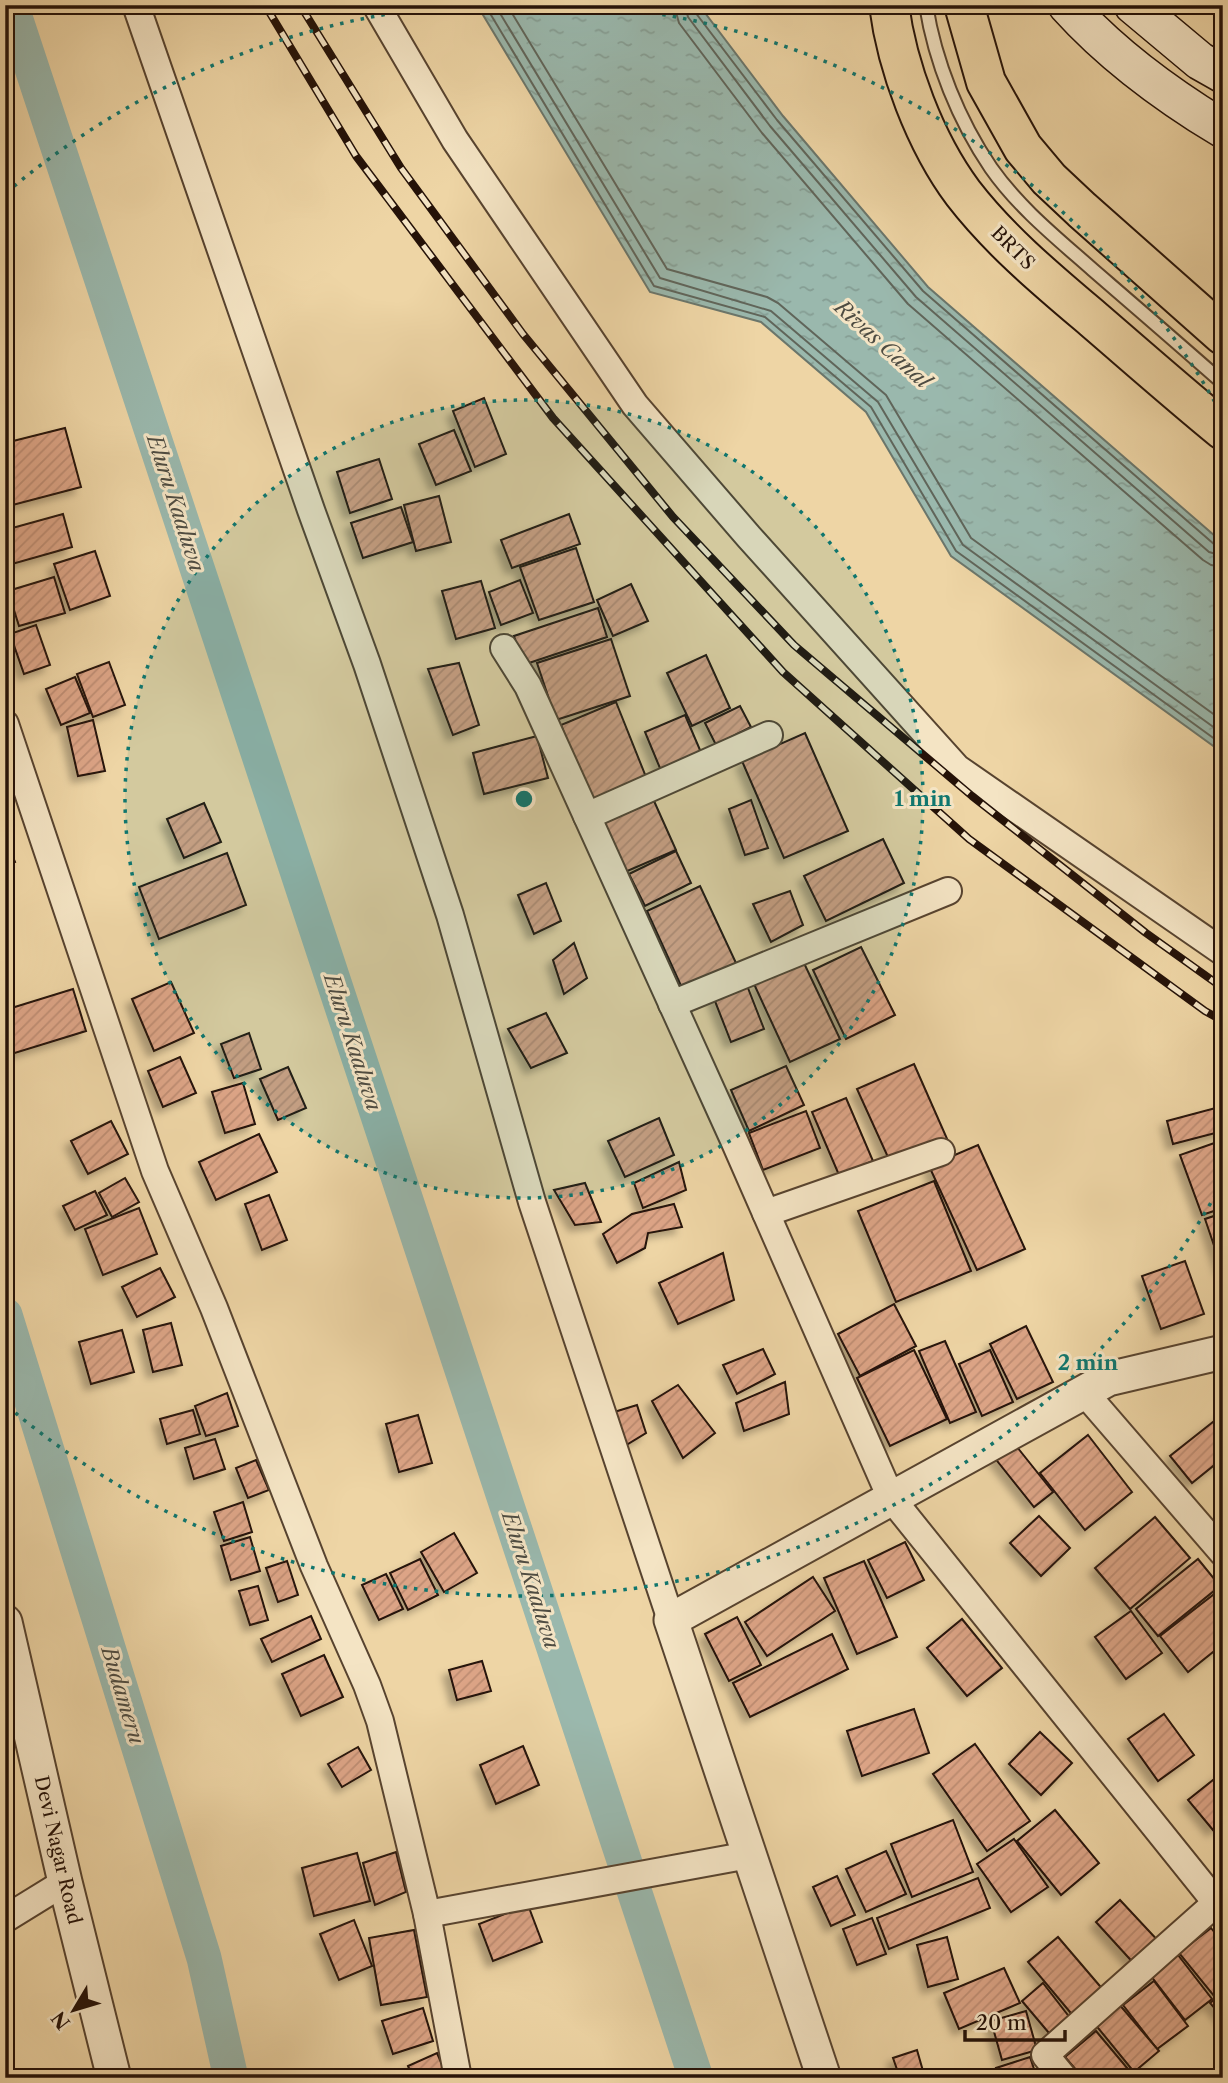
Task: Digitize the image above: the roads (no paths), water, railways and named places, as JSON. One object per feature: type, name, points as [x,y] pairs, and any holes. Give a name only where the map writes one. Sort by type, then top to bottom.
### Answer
[{"type":"main road","name":"BRTS","points":[[889,5],[900,58],[917,106],[937,152],[962,191],[993,229],[1031,267],[1223,430]]},
{"type":"main road","points":[[964,5],[986,82],[1023,148],[1082,210],[1223,335]]},
{"type":"main road","points":[[1067,5],[1097,38],[1117,54],[1178,102],[1223,129]]},
{"type":"main road","points":[[1143,8],[1200,61],[1223,74]]},
{"type":"street","points":[[136,5],[372,677],[450,915],[532,1202],[824,2078]]},
{"type":"street","points":[[376,5],[454,140],[635,405],[749,537],[957,768],[1223,953]]},
{"type":"street","points":[[503,648],[528,685],[673,1004],[891,1499],[1219,1907],[1045,2055],[1064,2078]]},
{"type":"street","points":[[5,724],[155,1171],[214,1308],[314,1566],[367,1685],[380,1721],[427,1914],[458,2078]]},
{"type":"street","points":[[587,816],[769,735]]},
{"type":"street","points":[[673,1004],[948,891]]},
{"type":"street","points":[[766,1213],[941,1152]]},
{"type":"street","points":[[671,1620],[1108,1379],[1223,1352]]},
{"type":"street","points":[[1084,1392],[1223,1553]]},
{"type":"street","name":"Devi Nagar Road","points":[[5,1622],[16,1720],[65,1882],[114,2078]]},
{"type":"street","points":[[427,1914],[749,1855]]},
{"type":"street","points":[[5,1919],[65,1882]]},
{"type":"lane","name":"BRTS","points":[[926,5],[936,49],[952,94],[971,135],[992,170],[1021,204],[1057,239],[1223,383]]},
{"type":"water","name":"Rivas Canal","points":[[477,5],[699,5],[783,116],[928,287],[1223,543],[1223,753],[951,556],[866,412],[761,322],[650,292]]},
{"type":"waterway","name":"Eluru Kaaluva","points":[[11,5],[696,2078]]},
{"type":"waterway","name":"Budameru","points":[[5,1315],[204,1958],[231,2078]]},
{"type":"railway","points":[[265,5],[356,156],[553,418],[783,672],[969,839],[1205,1011],[1223,1021]]},
{"type":"railway","points":[[300,5],[401,168],[523,334],[673,517],[794,645],[972,796],[1146,933],[1223,988]]}]
